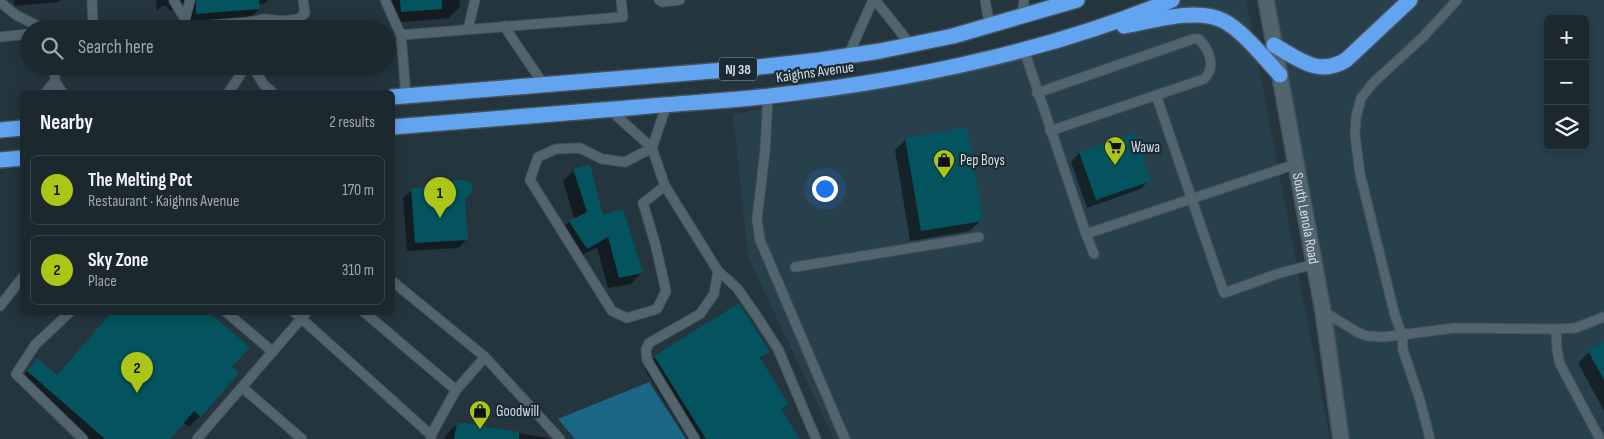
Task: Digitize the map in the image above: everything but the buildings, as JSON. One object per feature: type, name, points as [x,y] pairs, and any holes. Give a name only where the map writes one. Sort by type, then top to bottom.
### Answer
[{"type":"highway","name":"Kaighns Avenue","points":[[399,97],[750,68],[848,56],[911,45],[990,27],[1060,2],[1077,0]]},
{"type":"highway","name":"Kaighns Avenue","points":[[395,127],[768,96],[886,80],[1024,50],[1088,32],[1172,0]]},
{"type":"highway","points":[[1274,45],[1308,64],[1322,68],[1335,66],[1353,53],[1410,0]]},
{"type":"highway","points":[[1088,32],[1187,16],[1211,17],[1233,27],[1280,74]]},
{"type":"highway","points":[[0,160],[20,158]]},
{"type":"street","name":"South Lenola Road","points":[[1266,0],[1315,264],[1341,439]]},
{"type":"lane","points":[[92,0],[93,20]]},
{"type":"lane","points":[[186,20],[190,0]]},
{"type":"lane","points":[[290,20],[299,19],[305,13],[303,0]]},
{"type":"lane","points":[[385,0],[394,20]]},
{"type":"lane","points":[[468,29],[475,0]]},
{"type":"lane","points":[[401,35],[623,18],[621,0]]},
{"type":"lane","points":[[659,0],[662,2],[680,0]]},
{"type":"lane","points":[[848,56],[874,0],[911,45]]},
{"type":"lane","points":[[985,0],[990,27]]},
{"type":"lane","points":[[1022,17],[1024,0]]},
{"type":"lane","points":[[1430,439],[1420,400],[1403,350],[1402,334],[1395,316],[1360,174],[1355,135],[1356,117],[1361,98],[1374,82],[1423,37],[1457,0]]},
{"type":"lane","points":[[0,2],[16,15],[26,20]]},
{"type":"lane","points":[[174,2],[183,20]]},
{"type":"lane","points":[[395,22],[401,35],[399,97]]},
{"type":"lane","points":[[504,26],[544,85]]},
{"type":"lane","points":[[0,37],[20,35]]},
{"type":"lane","points":[[1037,92],[1193,39],[1199,39],[1205,45],[1211,65],[1208,76],[1204,79],[1050,130]]},
{"type":"lane","points":[[1024,50],[1094,254]]},
{"type":"lane","points":[[55,75],[55,81],[61,90]]},
{"type":"lane","points":[[230,90],[240,75]]},
{"type":"lane","points":[[258,75],[270,90]]},
{"type":"lane","points":[[48,90],[55,81]]},
{"type":"lane","points":[[1156,95],[1224,293],[1285,271],[1315,264]]},
{"type":"lane","points":[[768,96],[765,151],[757,219],[760,240],[845,439]]},
{"type":"lane","points":[[665,186],[643,203],[666,291],[657,309],[627,318],[612,311],[530,180],[538,157],[556,149],[580,148],[602,159],[625,162],[652,148],[667,104]]},
{"type":"lane","points":[[608,109],[652,148],[665,186],[718,271],[737,288],[778,349],[816,439]]},
{"type":"lane","points":[[1086,234],[1296,164]]},
{"type":"lane","points":[[795,267],[979,237]]},
{"type":"lane","points":[[695,439],[647,360],[646,350],[649,343],[700,314],[714,294],[718,271]]},
{"type":"lane","points":[[0,306],[20,281]]},
{"type":"lane","points":[[395,283],[485,357],[560,439]]},
{"type":"lane","points":[[1323,311],[1367,336],[1384,337],[1455,328],[1575,328],[1604,317]]},
{"type":"lane","points":[[67,315],[35,345],[16,374],[83,439]]},
{"type":"lane","points":[[230,315],[273,352]]},
{"type":"lane","points":[[198,439],[273,352],[301,315],[431,437],[456,390],[485,357]]},
{"type":"lane","points":[[368,315],[456,390]]},
{"type":"lane","points":[[1556,329],[1560,364],[1600,439]]},
{"type":"lane","points":[[242,388],[302,439]]},
{"type":"shaded area","points":[[1178,0],[1246,0],[1330,439],[834,439],[748,257],[733,114],[941,77]]},
{"type":"shaded area","points":[[1265,0],[1604,0],[1604,439],[1341,439]]},
{"type":"shaded area","points":[[649,382],[686,439],[575,439],[558,419]]},
{"type":"place","name":"Wawa","points":[[1115,166]]},
{"type":"place","name":"Pep Boys","points":[[944,179]]},
{"type":"place","name":"The Melting Pot","points":[[440,218]]},
{"type":"place","name":"Sky Zone","points":[[137,393]]},
{"type":"place","name":"Goodwill","points":[[480,430]]}]
